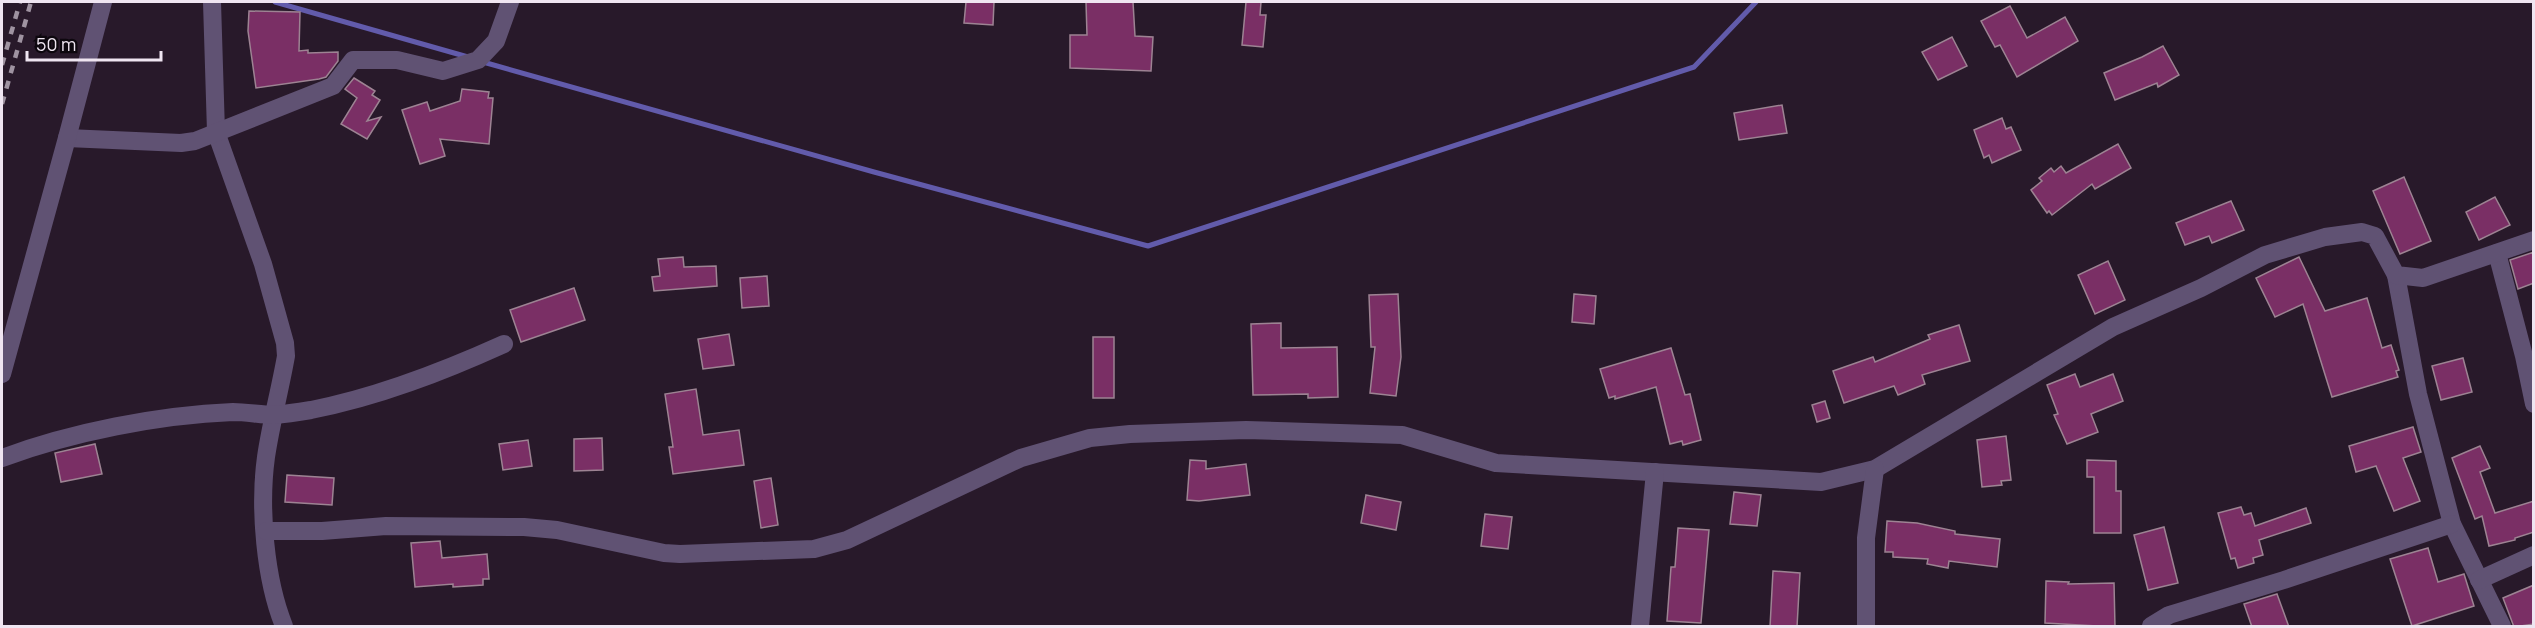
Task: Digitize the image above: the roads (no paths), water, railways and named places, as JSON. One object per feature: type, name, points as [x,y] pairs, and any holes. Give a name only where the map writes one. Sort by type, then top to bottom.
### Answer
[{"type":"street","points":[[2,374],[103,2]]},
{"type":"street","points":[[212,2],[216,132],[263,264],[285,343],[286,357],[266,458],[263,492],[269,573],[284,627]]},
{"type":"street","points":[[67,138],[181,143],[195,141],[248,122],[333,86],[353,60],[397,60],[443,71],[478,60],[496,41],[510,2]]},
{"type":"street","points":[[266,531],[322,531],[386,526],[524,527],[557,530],[672,553],[814,549],[848,540],[1021,458],[1090,438],[1130,434],[1246,430],[1402,435],[1496,463],[1821,482],[1875,469],[2113,327],[2201,288],[2265,255],[2325,237],[2362,232],[2375,236],[2396,275],[2418,394],[2452,524],[2502,627]]},
{"type":"street","points":[[2396,275],[2423,278],[2534,240]]},
{"type":"street","points":[[2496,253],[2524,356],[2534,404]]},
{"type":"street","points":[[2,458],[29,448],[149,420],[235,412],[274,415],[310,410],[369,396],[441,372],[504,344]]},
{"type":"street","points":[[1866,627],[1866,538],[1875,469]]},
{"type":"street","points":[[1640,627],[1655,472]]},
{"type":"street","points":[[2151,627],[2169,615],[2284,580],[2452,524]]},
{"type":"street","points":[[2479,580],[2534,555]]},
{"type":"waterway","points":[[275,2],[468,57]]},
{"type":"waterway","points":[[483,62],[1148,246],[1694,67],[1756,2]]},
{"type":"railway","points":[[2,65],[20,2]]},
{"type":"railway","points":[[2,104],[31,2]]}]
